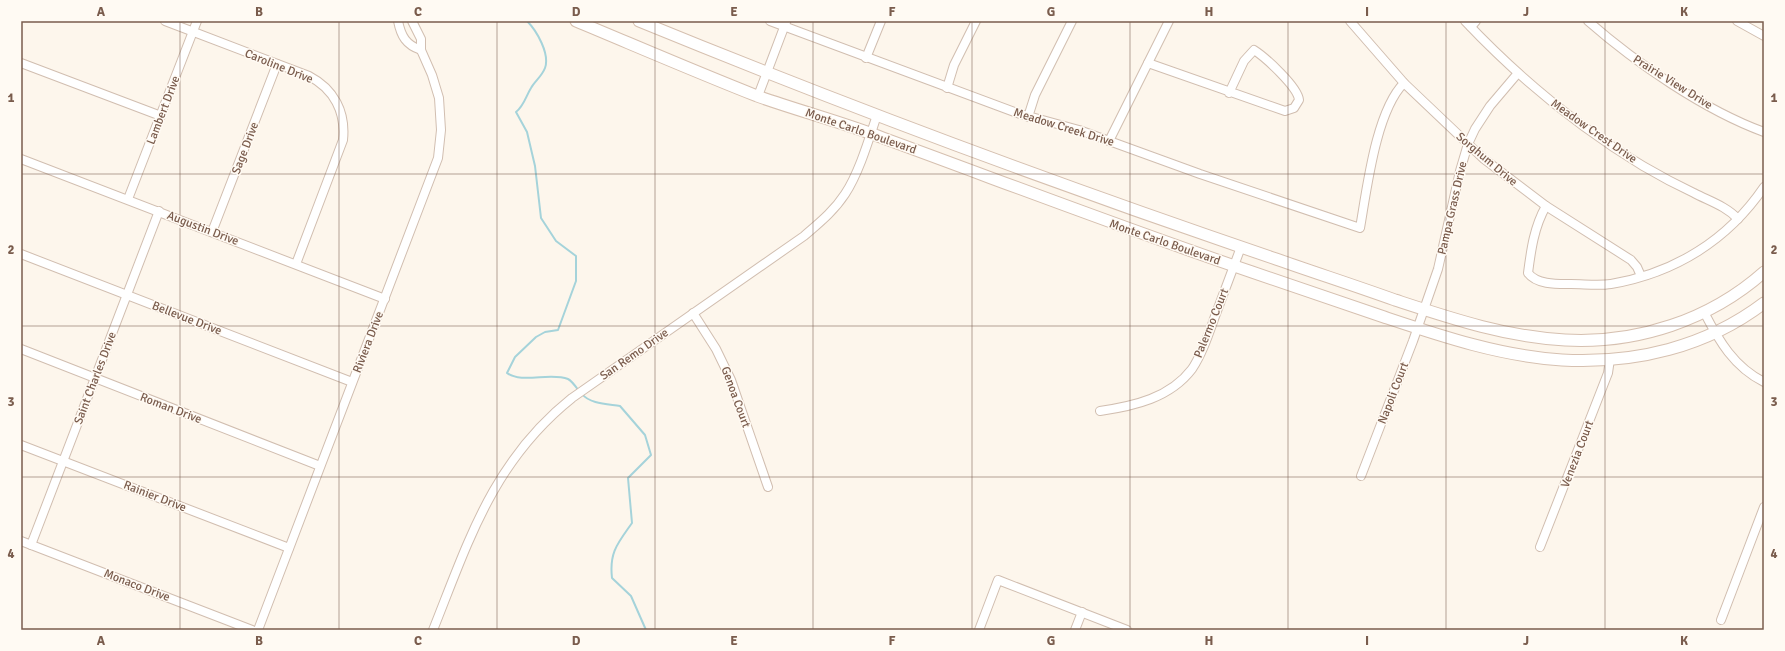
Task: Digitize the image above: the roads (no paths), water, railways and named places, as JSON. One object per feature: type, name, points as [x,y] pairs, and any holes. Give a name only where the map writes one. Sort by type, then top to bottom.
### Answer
[{"type":"main road","name":"Monte Carlo Boulevard","points":[[576,21],[758,96],[871,133],[1135,232],[1417,328],[1484,347],[1535,357],[1574,360],[1610,360],[1638,357],[1666,351],[1694,342],[1715,333],[1738,321],[1764,302]]},
{"type":"main road","name":"Monte Carlo Boulevard","points":[[640,21],[767,74],[1099,197],[1424,309],[1466,322],[1508,332],[1554,339],[1580,340],[1609,339],[1648,333],[1679,323],[1704,312],[1734,295],[1764,272]]},
{"type":"street","name":"Caroline Drive","points":[[165,21],[309,76],[326,87],[338,103],[344,121],[344,133],[341,146],[296,264]]},
{"type":"street","name":"Lambert Drive","points":[[128,200],[197,21]]},
{"type":"street","name":"Riviera Drive","points":[[398,21],[403,34],[411,46],[421,50]]},
{"type":"street","name":"Riviera Drive","points":[[258,630],[432,177],[440,149],[441,120],[439,98],[432,75],[421,50],[421,39],[412,21]]},
{"type":"street","name":"Meadow Creek Drive","points":[[770,21],[785,24],[866,58],[1028,117],[1079,130],[1200,174],[1360,228],[1376,145],[1393,98],[1404,83]]},
{"type":"street","points":[[866,58],[880,21]]},
{"type":"street","points":[[947,88],[954,65],[976,21]]},
{"type":"street","points":[[1028,117],[1035,95],[1072,21]]},
{"type":"street","points":[[1109,141],[1169,21]]},
{"type":"street","name":"Sorghum Drive","points":[[1350,21],[1404,83],[1468,144],[1500,172],[1546,206],[1632,260],[1641,276]]},
{"type":"street","name":"Prairie View Drive","points":[[1588,21],[1645,66],[1676,86],[1727,115],[1764,132]]},
{"type":"street","points":[[1737,21],[1764,36]]},
{"type":"street","name":"Meadow Crest Drive","points":[[1470,23],[1518,73],[1564,112],[1612,146],[1658,175],[1729,210],[1738,219]]},
{"type":"street","points":[[758,96],[785,24]]},
{"type":"street","points":[[1148,63],[1229,93],[1285,112],[1294,108],[1299,100],[1295,90],[1266,59],[1254,50],[1244,61],[1229,93]]},
{"type":"street","points":[[21,63],[160,116]]},
{"type":"street","name":"Sage Drive","points":[[212,232],[277,64]]},
{"type":"street","name":"Pampa Grass Drive","points":[[1424,309],[1438,269],[1460,171],[1468,144],[1475,129],[1490,106],[1518,73]]},
{"type":"street","name":"San Remo Drive","points":[[433,630],[476,523],[495,486],[526,442],[549,417],[583,389],[804,236],[825,217],[846,193],[877,115]]},
{"type":"street","name":"Augustin Drive","points":[[21,159],[385,299]]},
{"type":"street","points":[[1546,206],[1540,217],[1532,243],[1528,273],[1532,278],[1559,284],[1610,284],[1676,265],[1719,238],[1752,206],[1764,187]]},
{"type":"street","name":"Saint Charles Drive","points":[[31,545],[159,211]]},
{"type":"street","name":"Palermo Court","points":[[1100,411],[1128,407],[1154,398],[1169,390],[1186,375],[1202,349],[1241,247]]},
{"type":"street","name":"Bellevue Drive","points":[[21,254],[352,382]]},
{"type":"street","name":"Napoli Court","points":[[1361,476],[1424,309]]},
{"type":"street","name":"Genoa Court","points":[[693,312],[710,338],[726,368],[768,486]]},
{"type":"street","points":[[1704,312],[1715,333],[1736,363],[1764,382]]},
{"type":"street","name":"Roman Drive","points":[[21,349],[320,466]]},
{"type":"street","name":"Venezia Court","points":[[1540,547],[1608,373],[1610,360]]},
{"type":"street","name":"Rainier Drive","points":[[21,444],[289,548]]},
{"type":"street","points":[[1721,620],[1764,507]]},
{"type":"street","name":"Monaco Drive","points":[[21,541],[252,630]]},
{"type":"street","points":[[979,630],[998,580],[1127,630]]},
{"type":"street","points":[[1075,630],[1082,612]]},
{"type":"waterway","points":[[527,21],[542,43],[546,56],[546,62],[542,74],[531,88],[521,107],[516,112],[527,132],[535,166],[541,218],[556,241],[576,256],[576,281],[558,330],[545,332],[536,337],[515,357],[507,373],[520,378],[561,377],[568,379],[579,391]]},
{"type":"waterway","points":[[582,394],[594,402],[620,406],[645,435],[651,455],[628,478],[632,523],[613,554],[611,569],[612,578],[631,596],[646,630]]}]
